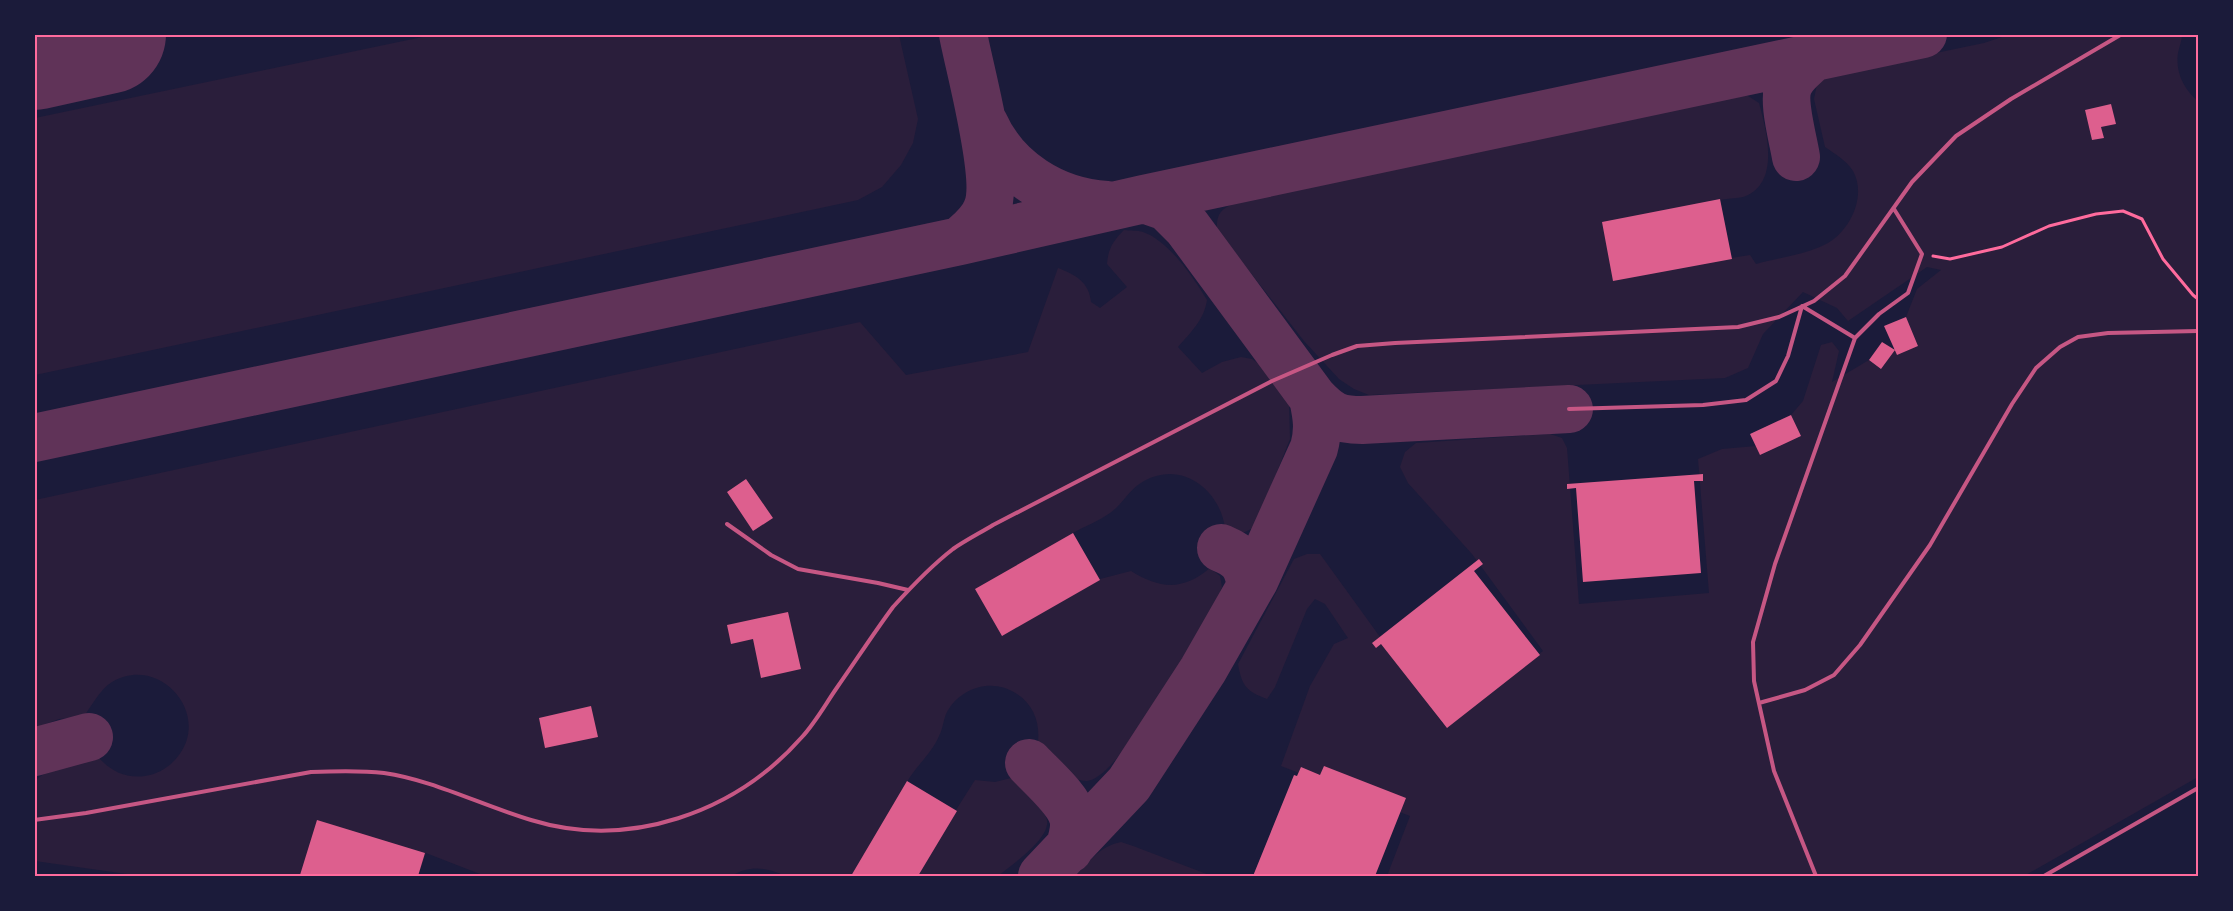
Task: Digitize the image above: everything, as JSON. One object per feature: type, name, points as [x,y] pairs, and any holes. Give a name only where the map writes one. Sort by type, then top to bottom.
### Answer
[{"type":"lane","points":[[34,820],[86,813],[311,772],[348,770],[385,773],[417,781],[533,821],[578,830],[624,830],[657,825],[691,816],[744,789],[775,765],[802,737],[887,615],[908,590],[923,574],[955,548],[993,525],[1272,381],[1332,354],[1357,346],[1738,327],[1779,316],[1814,301],[1845,276],[1912,182],[1956,136],[2011,99],[2122,34]]},
{"type":"lane","points":[[1816,876],[1774,771],[1754,681],[1753,642],[1776,564],[1855,339],[1879,314],[1908,293],[1922,254],[1894,209]]},
{"type":"lane","points":[[1802,306],[1855,339]]},
{"type":"lane","points":[[1569,409],[1703,405],[1746,400],[1776,381],[1788,356],[1802,306]]},
{"type":"lane","points":[[1759,703],[1805,690],[1834,675],[1860,645],[1930,545],[2012,404],[2036,368],[2060,347],[2078,337],[2108,333],[2199,331]]},
{"type":"lane","points":[[727,524],[771,555],[798,568],[878,582],[908,590]]},
{"type":"lane","points":[[2044,876],[2199,788]]},
{"type":"path","points":[[1922,254],[1950,259],[2002,247],[2049,226],[2096,214],[2123,211],[2142,219],[2163,259],[2199,299]]},
{"type":"shaded area","points":[[432,35],[899,35],[918,119],[913,143],[901,165],[882,187],[858,200],[35,375],[35,118]]},
{"type":"shaded area","points":[[2008,35],[2182,35],[2177,60],[2179,74],[2189,92],[2198,101],[2198,777],[2024,876],[1387,876],[1410,816],[1281,766],[1310,686],[1334,644],[1348,638],[1325,604],[1315,599],[1307,609],[1275,687],[1267,699],[1246,687],[1241,678],[1238,664],[1294,559],[1307,554],[1320,554],[1443,724],[1543,651],[1472,554],[1408,483],[1400,467],[1405,452],[1416,443],[1550,434],[1562,438],[1567,448],[1579,604],[1709,593],[1698,459],[1722,449],[1756,446],[1761,455],[1801,436],[1791,415],[1803,401],[1821,345],[1832,342],[1839,351],[1832,382],[1869,360],[1881,369],[1895,350],[1897,355],[1918,346],[1906,317],[1917,289],[1941,270],[1927,267],[1848,321],[1837,308],[1803,292],[1763,334],[1748,368],[1725,378],[1369,395],[1339,379],[1304,341],[1217,230],[1220,213],[1235,203],[1729,96],[1748,96],[1759,103],[1765,126],[1768,153],[1764,178],[1758,188],[1748,195],[1720,200],[1731,258],[1750,255],[1756,264],[1802,253],[1828,243],[1843,230],[1854,212],[1858,191],[1857,181],[1847,164],[1825,147],[1814,99],[1817,84],[1830,75],[1984,43]],"holes":[[[2085,110],[2116,124],[2101,127],[2103,137],[2092,140]]]},
{"type":"shaded area","points":[[1124,230],[1143,232],[1162,243],[1187,271],[1207,300],[1200,320],[1178,347],[1202,373],[1222,362],[1241,357],[1252,359],[1266,369],[1289,401],[1290,439],[1255,527],[1243,533],[1225,528],[1216,502],[1197,482],[1172,474],[1158,475],[1144,481],[1110,513],[1073,533],[1100,579],[1131,571],[1162,584],[1181,584],[1210,568],[1220,576],[1222,587],[1215,606],[1156,704],[1137,733],[1101,774],[1087,781],[1080,780],[1060,767],[1038,742],[1037,721],[1028,703],[1008,689],[998,686],[977,688],[959,697],[952,705],[946,714],[936,742],[907,782],[956,810],[975,780],[995,782],[1011,778],[1040,809],[1046,817],[1047,825],[1038,841],[998,876],[785,876],[758,868],[738,872],[731,876],[485,876],[426,853],[418,876],[141,876],[35,861],[35,781],[62,762],[94,752],[110,768],[123,774],[137,777],[155,773],[172,763],[179,755],[187,738],[188,722],[184,706],[175,692],[162,681],[146,676],[129,675],[107,685],[83,717],[59,719],[35,728],[35,500],[860,322],[906,375],[1028,352],[1058,268],[1080,280],[1088,289],[1091,302],[1100,308],[1127,287],[1107,264],[1112,246]]},
{"type":"shaded area","points":[[1121,842],[1212,876],[1075,876],[1101,851]]},
{"type":"building","points":[[2111,104],[2116,124],[2101,127],[2104,138],[2092,140],[2085,110]]},
{"type":"building","points":[[1720,199],[1732,259],[1613,281],[1602,222]]},
{"type":"building","points":[[1906,317],[1918,346],[1897,355],[1884,326]]},
{"type":"building","points":[[1882,342],[1895,350],[1881,369],[1869,360]]},
{"type":"building","points":[[1791,415],[1801,436],[1760,455],[1750,434]]},
{"type":"building","points":[[1703,474],[1703,481],[1694,481],[1701,573],[1583,582],[1576,488],[1567,489],[1567,484]]},
{"type":"building","points":[[746,479],[773,518],[753,531],[727,492]]},
{"type":"building","points":[[1073,533],[1100,580],[1002,636],[975,589]]},
{"type":"building","points":[[1479,559],[1483,564],[1474,571],[1540,655],[1447,728],[1381,644],[1376,648],[1372,643]]},
{"type":"building","points":[[788,612],[801,669],[761,678],[753,639],[731,644],[727,625]]},
{"type":"building","points":[[591,706],[598,737],[545,748],[539,718]]},
{"type":"building","points":[[1324,766],[1406,798],[1375,876],[1253,876],[1294,775],[1297,776],[1301,767],[1320,775]]},
{"type":"building","points":[[907,781],[957,811],[918,876],[851,876]]},
{"type":"building","points":[[317,820],[425,853],[418,876],[300,875]]},
{"type":"taxiway","points":[[960,241],[982,218],[987,209],[990,194],[987,150],[963,34]]},
{"type":"taxiway","points":[[34,438],[1923,34]]},
{"type":"taxiway","points":[[1796,157],[1787,108],[1788,89],[1794,75],[1812,58]]},
{"type":"taxiway","points":[[984,123],[1005,156],[1034,181],[1068,198],[1107,205]]},
{"type":"taxiway","points":[[1144,199],[1167,207],[1187,227],[1313,398],[1335,416],[1362,420],[1569,409]]},
{"type":"taxiway","points":[[1042,876],[1129,784],[1203,670],[1255,579],[1314,448],[1317,423],[1313,398]]},
{"type":"taxiway","points":[[1221,548],[1239,558],[1248,572],[1251,586]]},
{"type":"taxiway","points":[[34,752],[89,737]]},
{"type":"taxiway","points":[[1029,763],[1070,810],[1074,825],[1069,849]]},
{"type":"runway","points":[[34,50],[106,34]]}]
